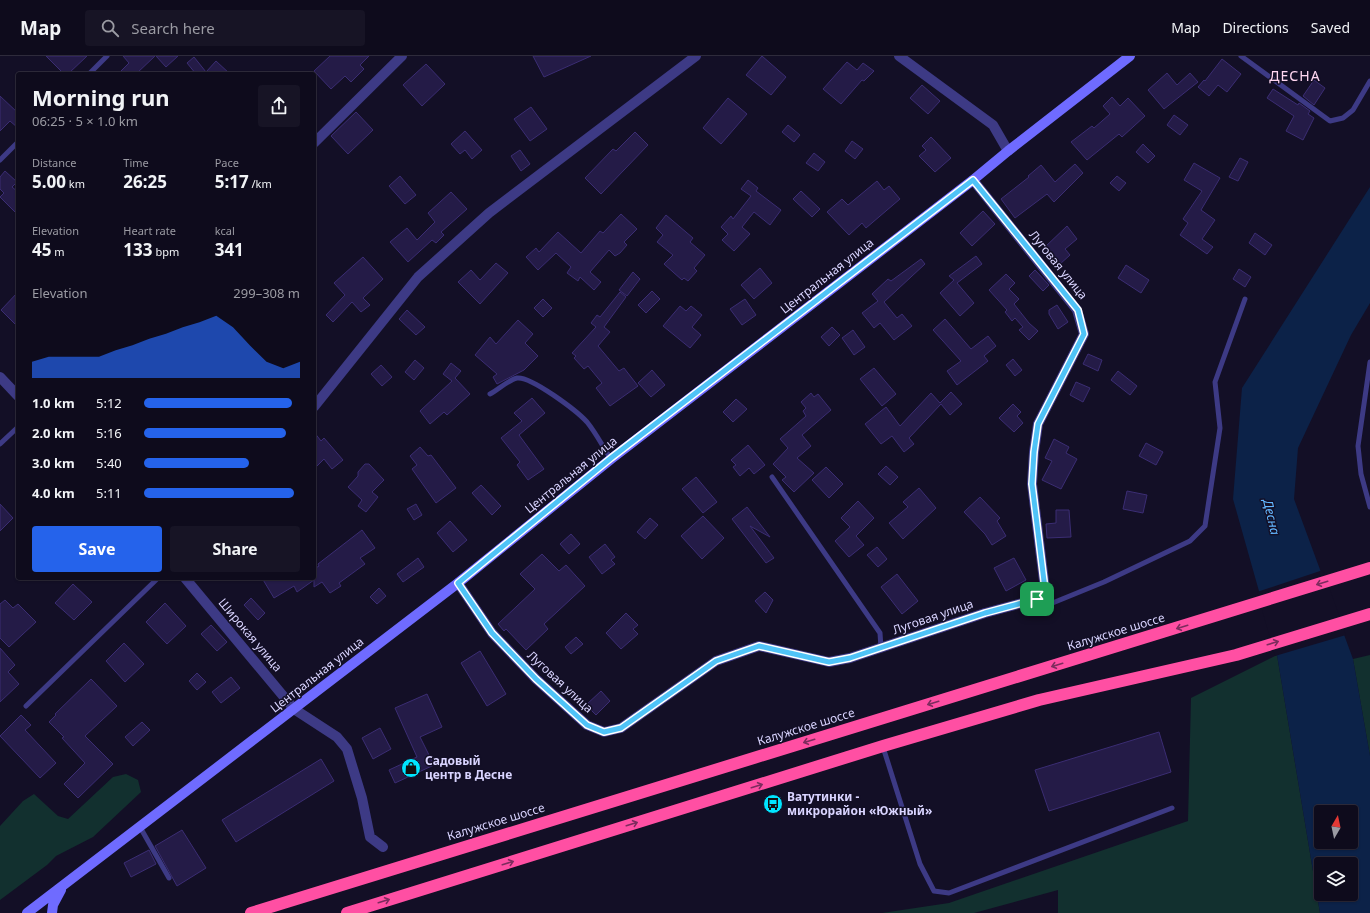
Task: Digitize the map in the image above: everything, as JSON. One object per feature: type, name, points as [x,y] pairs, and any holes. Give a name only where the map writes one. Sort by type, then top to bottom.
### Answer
[{"type":"highway","name":"Калужское шоссе","points":[[251,913],[1364,570]]},
{"type":"highway","points":[[347,913],[883,746],[1039,700],[1236,655],[1370,614]]},
{"type":"street","points":[[316,141],[402,56]]},
{"type":"street","points":[[316,404],[418,277],[489,213],[696,56]]},
{"type":"street","points":[[899,56],[993,125],[1008,151]]},
{"type":"street","name":"Центральная улица","points":[[27,913],[458,583],[611,458],[973,180],[1130,56]]},
{"type":"street","name":"Луговая улица","points":[[458,583],[492,633],[536,679],[587,725],[604,732],[621,728],[716,661],[759,646],[829,662],[850,658],[881,649],[985,613],[1037,599],[1045,589],[1032,484],[1038,424],[1084,334],[1078,310],[973,180]]},
{"type":"street","points":[[0,377],[16,394]]},
{"type":"street","name":"Широкая улица","points":[[187,580],[294,709],[337,737],[347,749],[362,798],[370,837],[383,848]]},
{"type":"street","points":[[52,913],[53,905],[57,896],[66,884]]},
{"type":"lane","points":[[91,72],[108,56]]},
{"type":"lane","points":[[1241,56],[1330,121],[1343,118],[1353,110],[1370,81]]},
{"type":"lane","points":[[0,160],[16,144]]},
{"type":"lane","points":[[1037,599],[1050,604],[1104,582],[1190,541],[1205,526],[1220,428],[1215,382],[1245,299]]},
{"type":"lane","points":[[1370,362],[1358,446],[1362,474],[1370,507]]},
{"type":"lane","points":[[490,394],[516,378],[522,378],[542,388],[562,400],[587,422],[611,458]]},
{"type":"lane","points":[[0,444],[16,429]]},
{"type":"lane","points":[[772,477],[880,633],[881,649]]},
{"type":"lane","points":[[26,706],[156,580]]},
{"type":"lane","points":[[883,746],[920,864],[934,891],[950,893],[1172,808]]},
{"type":"lane","points":[[192,792],[238,752]]},
{"type":"lane","points":[[140,827],[169,878]]},
{"type":"green space","points":[[1277,655],[1314,877],[1314,901],[1318,901],[1320,913],[1058,913],[1058,890],[974,913],[882,913],[949,903],[1188,821],[1191,698]]},
{"type":"green space","points":[[1370,655],[1370,756],[1353,659]]},
{"type":"green space","points":[[126,774],[138,780],[141,792],[93,837],[56,856],[47,865],[0,900],[0,826],[23,801],[34,794],[58,816],[68,819],[113,777]]},
{"type":"water","name":"Десна","points":[[1370,187],[1370,303],[1351,335],[1298,448],[1294,499],[1353,659],[1370,756],[1370,913],[1320,913],[1318,901],[1358,901],[1358,857],[1314,857],[1314,877],[1277,655],[1233,499],[1242,388]]},
{"type":"pier","points":[[1323,570],[1346,635],[1275,656],[1257,592]]},
{"type":"building","points":[[46,56],[87,56],[70,72],[62,72]]},
{"type":"building","points":[[123,56],[155,56],[138,72],[120,72],[129,63]]},
{"type":"building","points":[[156,56],[178,56],[166,67]]},
{"type":"building","points":[[330,56],[369,56],[360,65],[364,69],[351,82],[345,76],[331,89],[314,71]]},
{"type":"building","points":[[533,56],[591,56],[544,77]]},
{"type":"building","points":[[762,56],[786,77],[771,95],[746,75]]},
{"type":"building","points":[[194,57],[206,72],[194,72],[187,63]]},
{"type":"building","points":[[1222,59],[1241,74],[1227,92],[1218,85],[1209,96],[1198,87],[1204,80],[1205,81]]},
{"type":"building","points":[[216,61],[228,72],[206,72]]},
{"type":"building","points":[[847,62],[857,70],[863,63],[874,71],[864,81],[862,80],[841,104],[823,89]]},
{"type":"building","points":[[426,64],[445,84],[422,106],[403,85]]},
{"type":"building","points":[[1167,73],[1177,85],[1190,73],[1198,82],[1164,109],[1148,90]]},
{"type":"building","points":[[1314,80],[1325,88],[1314,105],[1303,96]]},
{"type":"building","points":[[922,85],[940,101],[928,114],[910,98]]},
{"type":"building","points":[[1273,89],[1298,105],[1299,103],[1310,111],[1308,114],[1314,118],[1303,140],[1286,131],[1294,116],[1267,98]]},
{"type":"building","points":[[0,96],[16,111],[16,126],[10,121],[0,131]]},
{"type":"building","points":[[1112,97],[1120,106],[1128,98],[1145,116],[1122,137],[1119,134],[1087,160],[1071,142],[1092,126],[1094,128],[1110,114],[1103,106]]},
{"type":"building","points":[[728,98],[747,114],[721,144],[703,128]]},
{"type":"building","points":[[531,107],[547,129],[530,141],[514,119]]},
{"type":"building","points":[[356,112],[373,130],[348,154],[331,136]]},
{"type":"building","points":[[1174,115],[1188,125],[1180,135],[1167,125]]},
{"type":"building","points":[[788,125],[800,135],[794,142],[782,132]]},
{"type":"building","points":[[465,131],[482,150],[472,159],[465,150],[460,154],[451,144]]},
{"type":"building","points":[[635,132],[648,145],[601,194],[585,178],[613,149],[616,151]]},
{"type":"building","points":[[931,137],[951,158],[935,172],[919,156],[926,150],[922,146]]},
{"type":"building","points":[[852,141],[863,149],[855,159],[845,151]]},
{"type":"building","points":[[1143,144],[1155,156],[1148,163],[1136,152]]},
{"type":"building","points":[[520,150],[530,164],[521,171],[511,156]]},
{"type":"building","points":[[814,153],[825,162],[818,171],[806,163]]},
{"type":"building","points":[[1240,158],[1248,162],[1238,181],[1229,177]]},
{"type":"building","points":[[1194,163],[1220,178],[1201,210],[1215,220],[1202,239],[1213,247],[1207,254],[1180,235],[1188,223],[1183,219],[1202,191],[1184,180]]},
{"type":"building","points":[[1075,164],[1083,173],[1054,202],[1047,194],[1015,218],[1001,199],[1029,177],[1028,176],[1041,165],[1055,182]]},
{"type":"building","points":[[5,171],[16,181],[12,187],[16,190],[16,213],[0,197],[4,193],[0,189],[0,177]]},
{"type":"building","points":[[400,176],[416,195],[405,204],[389,186]]},
{"type":"building","points":[[1117,176],[1126,183],[1119,191],[1110,183]]},
{"type":"building","points":[[748,180],[758,188],[756,191],[781,210],[770,225],[754,212],[742,227],[750,234],[734,251],[722,240],[728,234],[721,227],[731,216],[733,219],[751,196],[741,189]]},
{"type":"building","points":[[877,181],[884,190],[889,186],[900,199],[866,228],[862,223],[849,235],[827,212],[842,199],[848,205]]},
{"type":"building","points":[[801,191],[820,209],[812,217],[793,199]]},
{"type":"building","points":[[451,192],[467,209],[441,232],[444,235],[436,243],[432,240],[408,262],[390,242],[407,228],[417,240],[435,222],[428,213]]},
{"type":"building","points":[[983,211],[995,224],[972,246],[960,233]]},
{"type":"building","points":[[621,214],[637,229],[624,242],[627,245],[620,253],[615,256],[609,250],[590,272],[601,282],[594,290],[580,277],[578,281],[567,273],[571,267],[556,253],[538,270],[526,257],[536,248],[539,252],[558,232],[581,253],[600,231],[603,233]]},
{"type":"building","points":[[666,215],[693,238],[690,242],[705,255],[694,268],[697,271],[688,281],[684,278],[682,280],[664,264],[673,255],[657,242],[663,235],[656,228]]},
{"type":"building","points":[[1067,226],[1077,239],[1065,249],[1070,255],[1059,265],[1044,248]]},
{"type":"building","points":[[1255,233],[1272,245],[1265,255],[1249,243]]},
{"type":"building","points":[[976,256],[982,264],[957,283],[974,303],[960,316],[940,293],[954,280],[949,276]]},
{"type":"building","points":[[363,257],[383,279],[363,298],[370,305],[361,312],[352,302],[333,322],[326,315],[345,295],[334,283]]},
{"type":"building","points":[[921,259],[925,264],[884,302],[897,318],[902,314],[912,326],[894,340],[880,323],[874,328],[862,313],[878,301],[872,294],[888,279],[891,281]]},
{"type":"building","points":[[496,263],[508,273],[480,304],[458,282],[471,270],[480,280]]},
{"type":"building","points":[[1126,265],[1149,280],[1141,293],[1118,278]]},
{"type":"building","points":[[760,268],[772,283],[754,299],[741,285]]},
{"type":"building","points":[[1239,269],[1251,277],[1245,287],[1233,279]]},
{"type":"building","points":[[1035,270],[1049,285],[1043,291],[1029,276]]},
{"type":"building","points":[[633,272],[640,279],[627,296],[619,290]]},
{"type":"building","points":[[1006,274],[1015,283],[1009,289],[1019,299],[1014,304],[1029,323],[1038,331],[1029,340],[1019,330],[1023,327],[1015,318],[1012,321],[1005,312],[1007,310],[989,290]]},
{"type":"building","points":[[652,291],[660,299],[646,313],[638,305]]},
{"type":"building","points":[[620,292],[626,297],[604,327],[610,332],[598,346],[619,371],[624,368],[638,386],[610,406],[596,388],[602,383],[588,366],[584,369],[574,358],[576,356],[572,353],[596,327],[591,323],[597,315],[600,317]]},
{"type":"building","points":[[16,294],[16,325],[1,310]]},
{"type":"building","points":[[543,299],[552,308],[543,317],[534,308]]},
{"type":"building","points":[[745,299],[756,315],[742,325],[730,309]]},
{"type":"building","points":[[1057,305],[1068,322],[1058,329],[1049,314],[1049,310]]},
{"type":"building","points":[[680,306],[686,311],[691,306],[702,315],[692,327],[701,335],[690,348],[663,326]]},
{"type":"building","points":[[407,310],[425,327],[416,335],[399,319]]},
{"type":"building","points":[[945,319],[971,349],[988,336],[996,346],[984,356],[988,361],[957,385],[947,371],[961,361],[933,330]]},
{"type":"building","points":[[518,320],[533,334],[525,343],[538,356],[524,370],[497,384],[493,377],[497,374],[475,355],[490,337],[496,344]]},
{"type":"building","points":[[832,327],[840,335],[829,346],[821,337]]},
{"type":"building","points":[[853,330],[865,347],[854,355],[842,338]]},
{"type":"building","points":[[1088,354],[1102,360],[1098,371],[1083,364]]},
{"type":"building","points":[[1013,359],[1022,370],[1015,376],[1006,365]]},
{"type":"building","points":[[415,360],[424,368],[414,380],[405,372]]},
{"type":"building","points":[[451,363],[461,371],[455,378],[470,394],[447,415],[444,412],[430,424],[420,411],[452,381],[443,374]]},
{"type":"building","points":[[381,365],[392,377],[382,386],[371,374]]},
{"type":"building","points":[[874,368],[896,394],[882,406],[860,379]]},
{"type":"building","points":[[652,370],[665,385],[651,397],[638,383]]},
{"type":"building","points":[[1118,371],[1137,386],[1130,395],[1111,380]]},
{"type":"building","points":[[1076,382],[1090,388],[1083,402],[1070,395]]},
{"type":"building","points":[[951,392],[962,404],[950,415],[941,404],[909,438],[914,444],[904,452],[892,436],[881,444],[865,424],[886,407],[900,426],[931,393],[940,403]]},
{"type":"building","points":[[811,393],[814,397],[818,394],[831,410],[802,435],[811,446],[797,458],[814,473],[794,492],[782,480],[786,477],[773,464],[788,448],[780,439],[806,416],[803,411],[806,408],[801,402]]},
{"type":"building","points":[[532,398],[545,413],[519,435],[544,469],[528,480],[517,465],[520,462],[501,438],[522,421],[514,413]]},
{"type":"building","points":[[736,399],[747,409],[733,422],[723,412]]},
{"type":"building","points":[[1013,404],[1021,412],[1017,416],[1023,423],[1014,432],[999,418]]},
{"type":"building","points":[[316,435],[321,441],[324,438],[343,460],[332,469],[324,459],[316,467]]},
{"type":"building","points":[[1054,439],[1069,447],[1066,453],[1077,459],[1061,489],[1042,480],[1052,461],[1045,458]]},
{"type":"building","points":[[1146,443],[1163,452],[1156,465],[1139,456]]},
{"type":"building","points":[[748,445],[765,465],[754,474],[749,468],[740,476],[733,467],[736,465],[731,460]]},
{"type":"building","points":[[420,447],[428,456],[431,455],[456,488],[436,503],[412,469],[417,465],[410,456]]},
{"type":"building","points":[[365,464],[369,464],[384,480],[372,492],[378,497],[366,512],[358,506],[362,500],[348,487],[358,476],[358,472]]},
{"type":"building","points":[[886,466],[898,477],[890,485],[878,474]]},
{"type":"building","points":[[826,467],[843,484],[829,498],[812,480]]},
{"type":"building","points":[[696,477],[717,502],[703,513],[682,489]]},
{"type":"building","points":[[481,485],[501,506],[492,515],[472,493]]},
{"type":"building","points":[[919,488],[936,508],[903,539],[889,523],[908,507],[903,502]]},
{"type":"building","points":[[1127,491],[1147,495],[1143,513],[1123,509]]},
{"type":"building","points":[[980,497],[1000,518],[997,521],[1006,536],[992,545],[985,534],[964,512]]},
{"type":"building","points":[[858,501],[874,518],[856,536],[864,545],[849,557],[835,541],[850,527],[841,518]]},
{"type":"building","points":[[0,504],[13,518],[0,531]]},
{"type":"building","points":[[416,504],[422,515],[414,520],[407,509]]},
{"type":"building","points":[[747,507],[770,537],[750,526],[774,558],[766,563],[732,519]]},
{"type":"building","points":[[1056,510],[1069,510],[1071,537],[1047,538],[1046,524],[1056,523]]},
{"type":"building","points":[[703,516],[724,538],[702,559],[681,536]]},
{"type":"building","points":[[650,518],[658,525],[645,539],[637,532]]},
{"type":"building","points":[[450,521],[467,540],[453,552],[437,533]]},
{"type":"building","points":[[362,530],[375,548],[360,558],[365,564],[339,583],[341,586],[330,593],[322,582],[314,587],[314,580],[316,580],[316,568],[319,566],[318,564]]},
{"type":"building","points":[[571,534],[580,544],[569,554],[560,544]]},
{"type":"building","points":[[605,544],[615,557],[611,560],[615,564],[602,574],[589,557]]},
{"type":"building","points":[[877,547],[887,559],[878,567],[867,555]]},
{"type":"building","points":[[542,554],[559,571],[566,565],[585,586],[544,624],[548,629],[526,650],[506,629],[504,631],[498,624],[535,589],[520,574]]},
{"type":"building","points":[[418,558],[424,567],[403,582],[397,574]]},
{"type":"building","points":[[1014,558],[1026,580],[1006,591],[994,568]]},
{"type":"building","points":[[897,574],[918,601],[902,614],[881,587]]},
{"type":"building","points":[[263,580],[314,580],[297,592],[294,586],[274,598]]},
{"type":"building","points":[[73,584],[92,602],[74,620],[55,603]]},
{"type":"building","points":[[379,588],[386,596],[377,604],[370,597]]},
{"type":"building","points":[[765,592],[773,600],[766,613],[755,601]]},
{"type":"building","points":[[251,598],[265,613],[258,620],[244,605]]},
{"type":"building","points":[[5,600],[13,608],[18,604],[36,622],[9,647],[0,638],[0,604]]},
{"type":"building","points":[[165,603],[186,626],[167,644],[146,622]]},
{"type":"building","points":[[626,613],[638,625],[633,629],[638,634],[621,649],[606,633]]},
{"type":"building","points":[[211,625],[227,642],[217,651],[201,634]]},
{"type":"building","points":[[576,637],[583,644],[571,654],[565,647]]},
{"type":"building","points":[[124,643],[144,664],[125,682],[106,661]]},
{"type":"building","points":[[0,648],[15,665],[8,672],[19,684],[0,702]]},
{"type":"building","points":[[480,651],[506,694],[487,706],[461,663]]},
{"type":"building","points":[[197,673],[206,682],[197,690],[189,681]]},
{"type":"building","points":[[231,677],[240,688],[221,703],[212,692]]},
{"type":"building","points":[[91,679],[117,706],[85,736],[113,764],[78,798],[64,784],[85,763],[62,738],[64,737],[49,722],[56,715],[55,714]]},
{"type":"building","points":[[601,691],[610,701],[596,715],[586,705]]},
{"type":"building","points":[[427,694],[442,727],[420,737],[434,765],[395,783],[389,770],[417,757],[395,708]]},
{"type":"building","points":[[21,715],[31,725],[25,730],[56,763],[40,778],[0,736]]},
{"type":"building","points":[[142,722],[150,730],[133,746],[125,737]]},
{"type":"building","points":[[380,728],[391,749],[373,759],[362,738]]},
{"type":"building","points":[[1159,732],[1171,772],[1049,811],[1035,770]]},
{"type":"building","points":[[321,759],[334,781],[236,842],[222,820]]},
{"type":"building","points":[[182,830],[206,868],[177,886],[155,846]]},
{"type":"building","points":[[149,850],[156,864],[131,877],[124,863]]},
{"type":"place","name":"Садовый центр в Десне","points":[[411,768]]},
{"type":"place","name":"Ватутинки - микрорайон «Южный»","points":[[773,804]]},
{"type":"district","name":"ДЕСНА","points":[[1295,76]]},
{"type":"route","points":[[973,180],[1078,310],[1084,334],[1038,424],[1032,484],[1045,589],[1037,599],[985,613],[881,649],[850,658],[829,662],[759,646],[716,661],[621,728],[604,732],[587,725],[536,679],[492,633],[458,583],[611,458],[973,180]]}]
